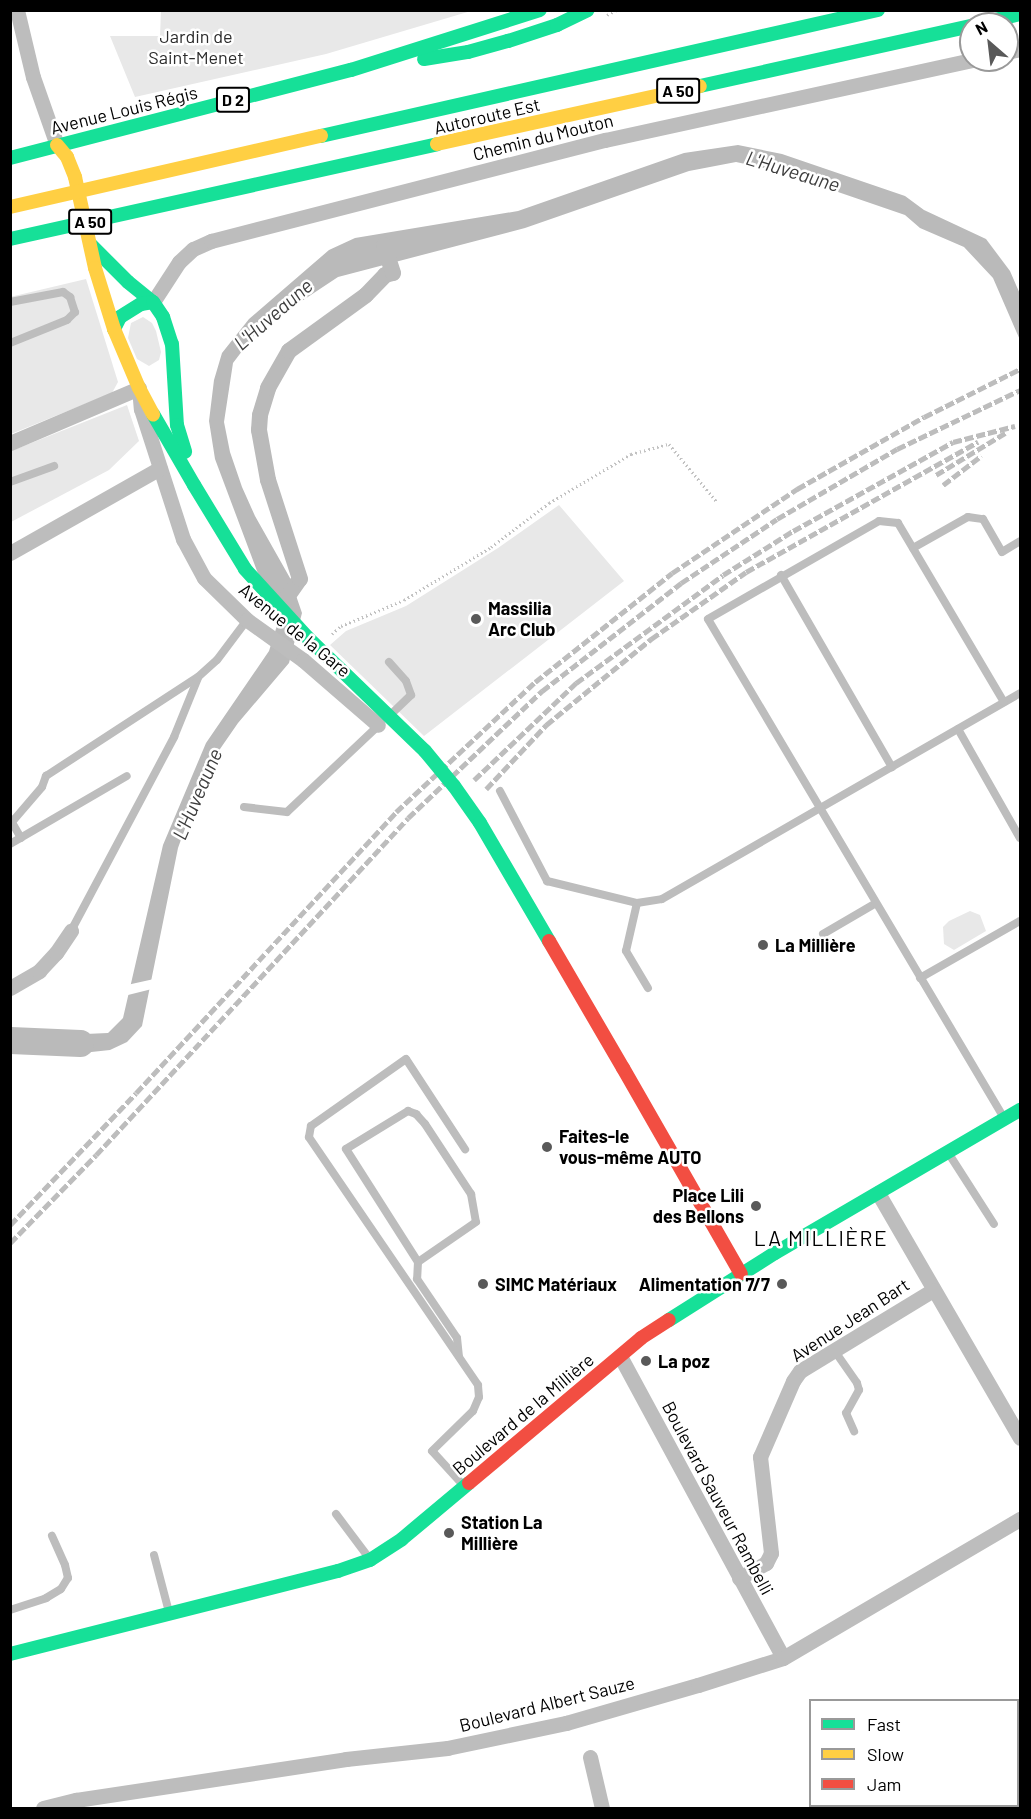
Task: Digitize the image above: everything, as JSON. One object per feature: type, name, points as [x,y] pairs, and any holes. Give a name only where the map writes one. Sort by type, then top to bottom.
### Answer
[{"type":"main road","name":"Avenue Louis Régis","points":[[351,70],[468,52],[557,25],[588,10]]},
{"type":"main road","name":"Autoroute Est","points":[[10,207],[878,10]]},
{"type":"main road","name":"Avenue Louis Régis","points":[[10,158],[351,70],[489,27],[528,12]]},
{"type":"main road","name":"Autoroute Est","points":[[10,239],[136,213],[959,29]]},
{"type":"main road","points":[[57,145],[67,157],[75,177],[95,268],[114,328],[148,383],[194,485],[245,569],[307,637],[425,752],[454,786],[480,823],[741,1274]]},
{"type":"main road","points":[[90,241],[128,282],[153,302],[169,331],[177,425],[194,485]]},
{"type":"main road","points":[[114,328],[120,317],[129,309],[153,302]]},
{"type":"main road","points":[[148,383],[173,361]]},
{"type":"main road","name":"Boulevard de la Millière","points":[[10,1654],[338,1571],[370,1560],[402,1539],[641,1338],[741,1274],[1020,1110]]},
{"type":"street","points":[[17,10],[33,77],[57,145]]},
{"type":"street","points":[[489,27],[491,10]]},
{"type":"street","name":"Chemin du Mouton","points":[[153,302],[179,262],[193,249],[211,241],[605,140],[959,63]]},
{"type":"street","points":[[10,443],[148,383]]},
{"type":"street","name":"Avenue de la Gare","points":[[148,383],[141,409],[191,558],[204,578],[247,621],[298,657],[378,725]]},
{"type":"street","points":[[10,552],[160,468]]},
{"type":"street","points":[[10,988],[39,971],[56,953],[71,931]]},
{"type":"street","points":[[878,1193],[1020,1438]]},
{"type":"street","name":"Avenue Jean Bart","points":[[739,1578],[766,1563],[771,1553],[760,1457],[793,1381],[800,1371],[933,1290]]},
{"type":"street","name":"Boulevard Sauveur Rambelli","points":[[620,1356],[783,1658]]},
{"type":"street","name":"Boulevard Albert Sauze","points":[[43,1809],[76,1800],[346,1759],[447,1748],[566,1723],[783,1658],[1020,1519]]},
{"type":"street","points":[[590,1757],[602,1809]]},
{"type":"lane","points":[[10,302],[63,292],[70,297],[75,312],[68,320],[10,343]]},
{"type":"lane","points":[[10,482],[54,466]]},
{"type":"lane","points":[[913,548],[968,517],[983,519],[1002,552],[1020,541]]},
{"type":"lane","points":[[1004,702],[898,523],[879,520],[708,619],[1005,1119]]},
{"type":"lane","points":[[781,575],[892,767]]},
{"type":"lane","points":[[21,838],[11,820],[42,787],[46,776],[198,677],[217,660],[247,621]]},
{"type":"lane","points":[[244,807],[287,812],[411,695],[406,681],[389,662]]},
{"type":"lane","points":[[71,931],[174,736],[198,677]]},
{"type":"lane","points":[[500,791],[547,881],[637,903],[662,899],[1020,693]]},
{"type":"lane","points":[[958,729],[1020,838]]},
{"type":"lane","points":[[10,844],[127,776]]},
{"type":"lane","points":[[637,903],[626,951],[648,988]]},
{"type":"lane","points":[[823,934],[876,903]]},
{"type":"lane","points":[[920,978],[1020,921]]},
{"type":"lane","points":[[465,1149],[406,1059],[310,1126],[309,1137],[478,1385],[479,1397],[472,1411],[432,1450],[465,1486]]},
{"type":"lane","points":[[418,1262],[476,1222],[471,1194],[425,1124],[416,1114],[408,1111],[346,1149],[418,1262],[417,1279],[457,1338],[459,1358]]},
{"type":"lane","points":[[948,1152],[994,1224]]},
{"type":"lane","points":[[834,1350],[857,1383],[859,1390],[846,1413],[854,1431]]},
{"type":"lane","points":[[336,1514],[370,1560]]},
{"type":"lane","points":[[10,1610],[46,1598],[61,1589],[68,1578],[65,1565],[52,1536]]},
{"type":"lane","points":[[154,1555],[170,1613]]},
{"type":"path","points":[[341,626],[404,600],[491,547],[549,503],[631,454],[669,444],[717,502]]},
{"type":"green space","name":"Jardin de Saint-Menet","points":[[161,10],[471,11],[326,54],[135,97],[110,36],[160,36]]},
{"type":"green space","points":[[86,279],[118,382],[112,393],[11,434],[10,297]]},
{"type":"green space","points":[[143,317],[152,323],[161,352],[159,360],[149,366],[137,359],[128,338],[131,323]]},
{"type":"green space","points":[[127,405],[139,441],[109,470],[11,522],[11,451]]},
{"type":"green space","name":"Massilia Arc Club","points":[[559,505],[624,581],[424,736],[330,645],[346,631],[406,606],[498,548]]},
{"type":"green space","points":[[970,911],[980,915],[986,931],[954,950],[944,944],[943,927],[949,921]]},
{"type":"water","points":[[738,145],[782,154],[905,196],[924,210],[986,239],[1010,271],[1020,294],[1020,340],[993,278],[964,247],[920,228],[905,215],[774,170],[736,162],[689,171],[525,228],[338,277],[258,330],[233,363],[224,422],[230,452],[242,487],[255,516],[290,578],[302,613],[289,663],[238,723],[220,749],[196,798],[178,848],[142,1026],[127,1042],[110,1050],[82,1053],[43,1052],[45,1029],[85,1034],[108,1033],[123,1018],[163,845],[206,743],[269,651],[280,616],[257,571],[215,459],[209,421],[214,380],[222,353],[249,319],[329,250],[355,238],[518,211],[684,153]]},
{"type":"pier","points":[[154,979],[152,989],[124,996],[127,985]]},
{"type":"waterway","points":[[283,603],[300,579],[268,480],[259,430],[260,415],[268,388],[289,351],[366,295],[385,275],[393,273],[384,245]]},
{"type":"waterway","name":"L'Huveaune","points":[[10,1040],[80,1043]]},
{"type":"railway","points":[[10,1225],[136,1093],[396,812],[535,682],[672,573],[797,489],[924,417],[1020,369]]},
{"type":"railway","points":[[10,1243],[96,1155],[408,818],[542,691],[681,583],[777,519],[897,449],[1020,390]]},
{"type":"railway","points":[[474,780],[576,683],[723,575],[793,531],[953,442],[1015,426]]},
{"type":"railway","points":[[936,475],[1005,433]]},
{"type":"railway","points":[[486,789],[546,725],[651,639],[746,572],[978,442]]},
{"type":"railway","points":[[943,485],[981,456]]},
{"type":"traffic: fast","points":[[10,158],[351,70],[540,10]]},
{"type":"traffic: fast","points":[[424,59],[468,52],[508,41],[557,25],[588,10]]},
{"type":"traffic: fast","points":[[321,136],[878,10]]},
{"type":"traffic: fast","points":[[700,86],[959,29]]},
{"type":"traffic: fast","points":[[10,239],[437,144]]},
{"type":"traffic: fast","points":[[91,245],[128,282],[153,302]]},
{"type":"traffic: fast","points":[[114,329],[120,317],[141,304],[153,302],[163,317],[172,344],[177,425],[185,452]]},
{"type":"traffic: fast","points":[[153,414],[194,485]]},
{"type":"traffic: fast","points":[[194,485],[245,569],[307,637],[425,751],[454,786],[480,823],[549,941]]},
{"type":"traffic: fast","points":[[669,1320],[775,1253],[1020,1110]]},
{"type":"traffic: fast","points":[[10,1654],[338,1571],[370,1560],[402,1539],[469,1483]]},
{"type":"traffic: slow","points":[[437,144],[700,86]]},
{"type":"traffic: slow","points":[[10,207],[321,136]]},
{"type":"traffic: slow","points":[[57,145],[67,157],[75,177],[95,268],[114,329],[139,388],[153,414]]},
{"type":"traffic: jam","points":[[549,941],[623,1068]]},
{"type":"traffic: jam","points":[[623,1068],[741,1274]]},
{"type":"traffic: jam","points":[[469,1483],[641,1338],[669,1320]]},
{"type":"place","name":"Massilia Arc Club","points":[[476,619]]},
{"type":"place","name":"La Millière","points":[[763,945]]},
{"type":"place","name":"Faites-le vous-même AUTO","points":[[547,1147]]},
{"type":"place","name":"Place Lili des Bellons","points":[[756,1206]]},
{"type":"place","name":"SIMC Matériaux","points":[[483,1284]]},
{"type":"place","name":"Alimentation 7/7","points":[[782,1284]]},
{"type":"place","name":"La poz","points":[[646,1361]]},
{"type":"place","name":"Station La Millière","points":[[449,1533]]},
{"type":"district","name":"LA MILLIÈRE","points":[[821,1238]]}]
